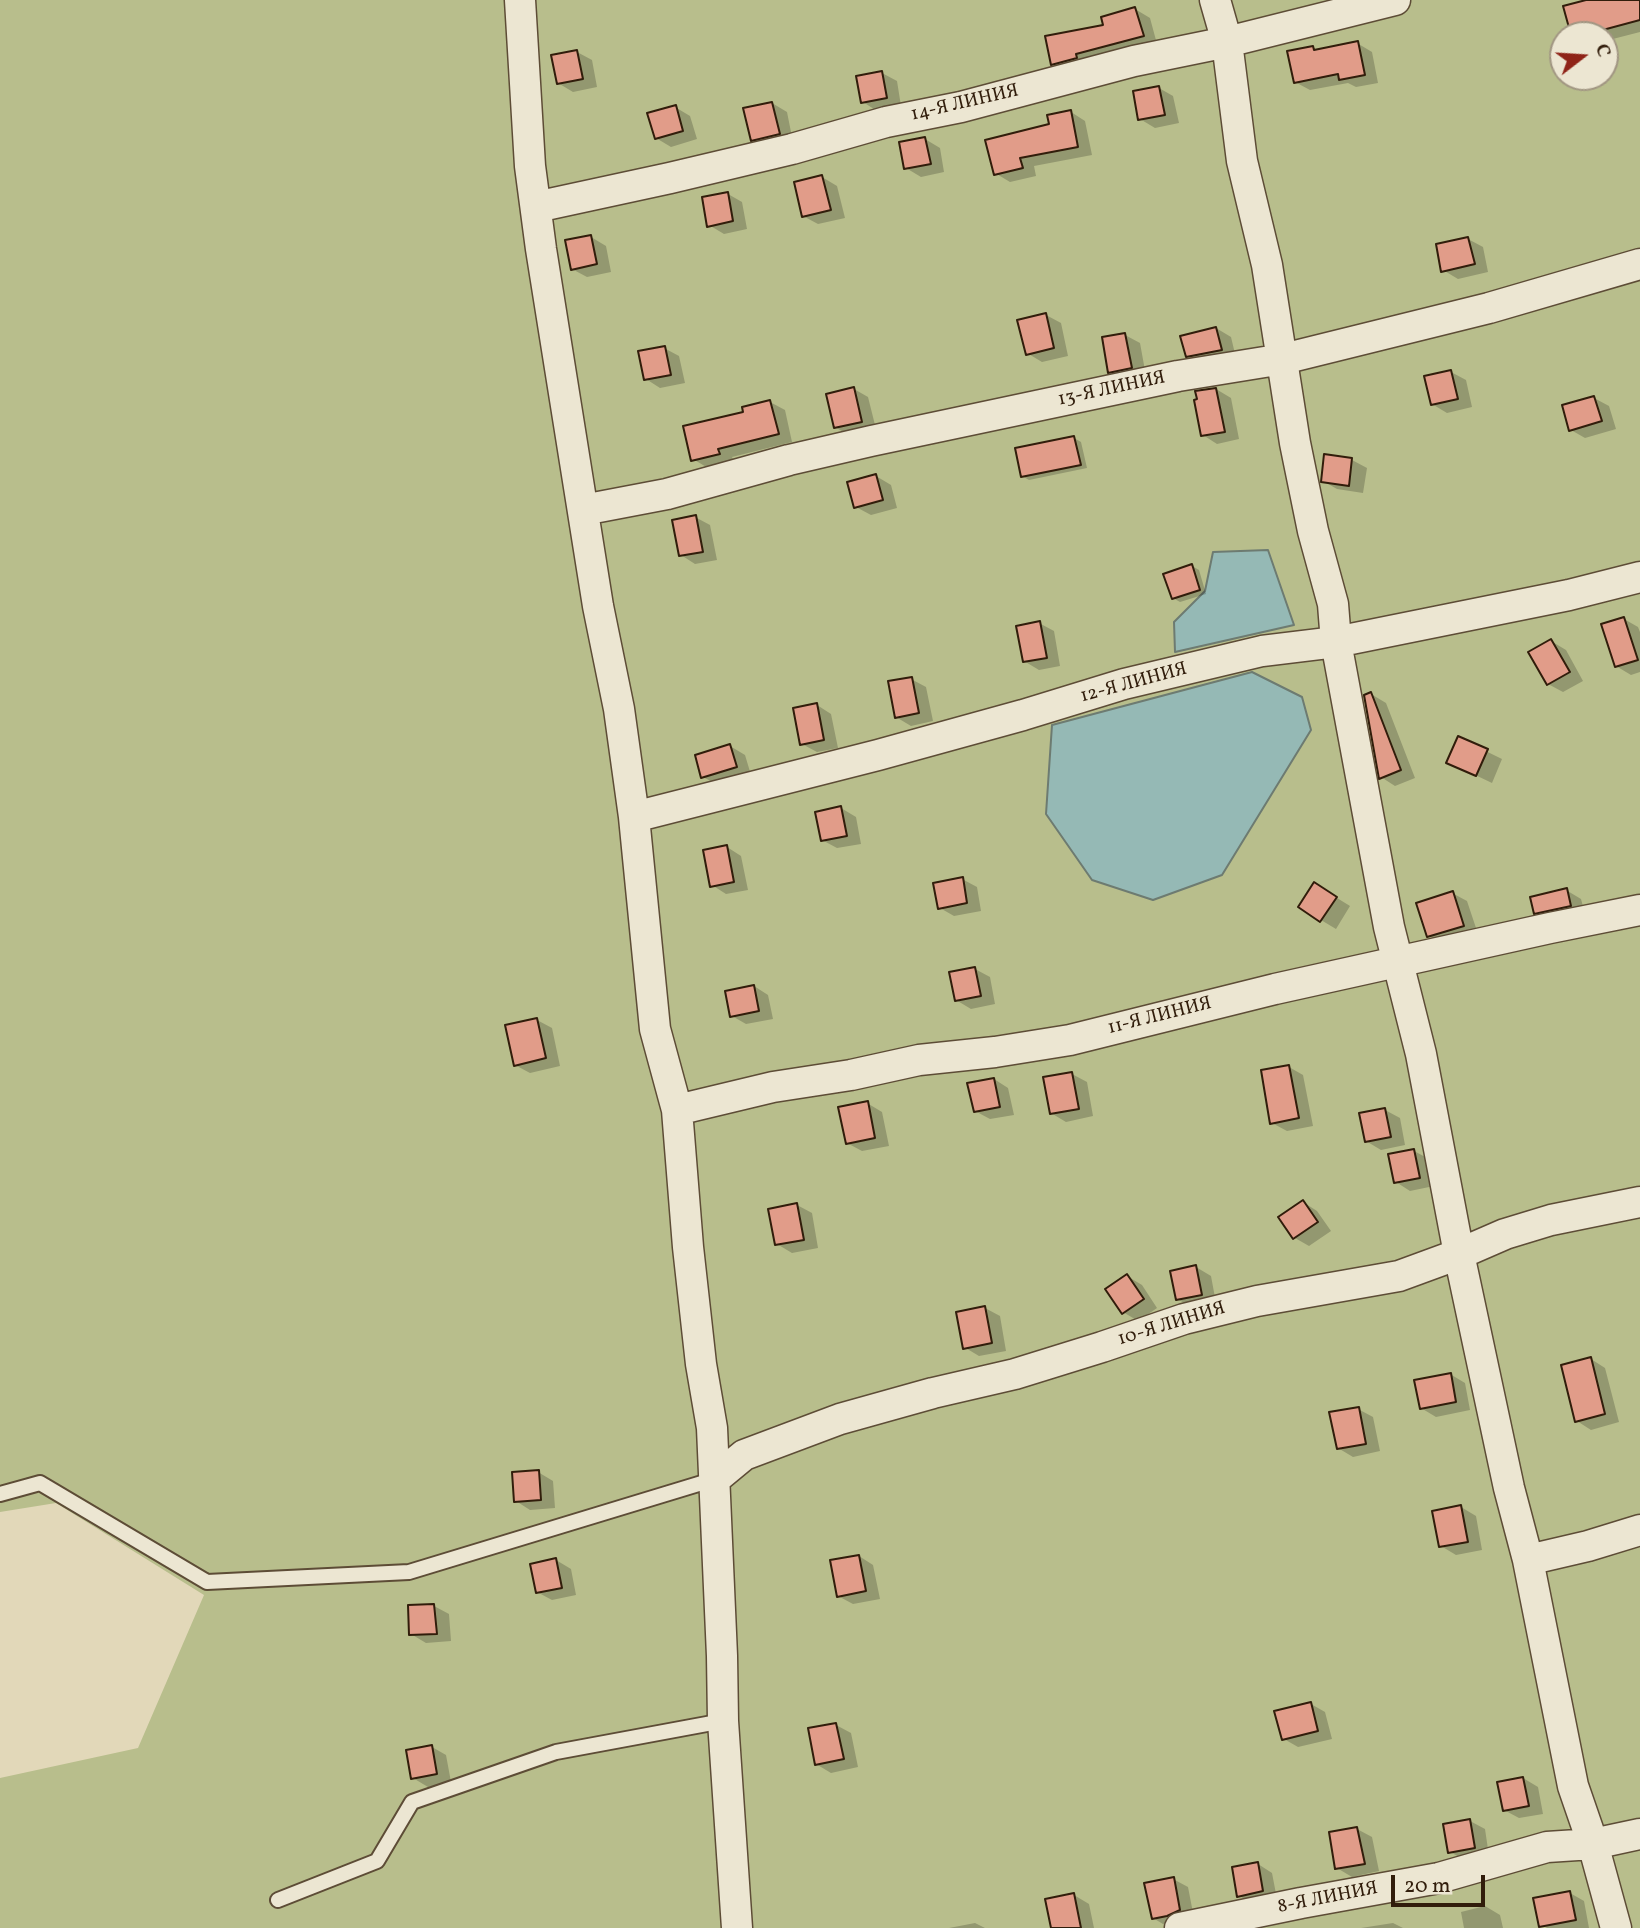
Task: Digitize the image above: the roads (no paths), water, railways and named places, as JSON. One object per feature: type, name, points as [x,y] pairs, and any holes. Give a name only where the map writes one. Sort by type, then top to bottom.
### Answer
[{"type":"street","points":[[520,0],[530,166],[598,606],[619,709],[634,817],[655,1029],[677,1110],[688,1247],[701,1364],[712,1429],[723,1721],[737,1928]]},
{"type":"street","points":[[1215,0],[1227,41],[1242,162],[1267,265],[1300,468],[1313,531],[1333,604],[1336,642],[1389,927],[1421,1054],[1459,1254],[1509,1488],[1528,1560],[1573,1786],[1593,1844],[1616,1928]]},
{"type":"street","name":"14-Я ЛИНИЯ","points":[[536,207],[792,149],[886,121],[961,107],[1134,61],[1395,0]]},
{"type":"street","name":"13-Я ЛИНИЯ","points":[[583,510],[667,494],[789,460],[871,441],[1178,376],[1283,359],[1489,308],[1640,264]]},
{"type":"street","name":"12-Я ЛИНИЯ","points":[[634,817],[878,755],[1124,684],[1262,651],[1336,642],[1569,596],[1640,577]]},
{"type":"street","name":"11-Я ЛИНИЯ","points":[[677,1110],[773,1087],[851,1075],[919,1060],[995,1052],[1069,1040],[1275,989],[1640,910]]},
{"type":"street","name":"10-Я ЛИНИЯ","points":[[715,1479],[744,1455],[840,1419],[1015,1374],[1184,1319],[1257,1301],[1399,1276],[1505,1234],[1551,1220],[1640,1202]]},
{"type":"street","points":[[1528,1560],[1640,1530]]},
{"type":"street","name":"8-Я ЛИНИЯ","points":[[1180,1928],[1439,1878],[1547,1847],[1593,1844],[1640,1834]]},
{"type":"lane","points":[[0,1494],[40,1483],[207,1582],[409,1572],[715,1479]]},
{"type":"lane","points":[[278,1900],[377,1861],[412,1802],[556,1752],[723,1721]]},
{"type":"water","points":[[1268,550],[1294,625],[1175,652],[1174,622],[1205,591],[1213,552]]},
{"type":"water","points":[[1252,672],[1302,697],[1311,730],[1222,875],[1153,900],[1092,880],[1046,814],[1052,725]]}]
